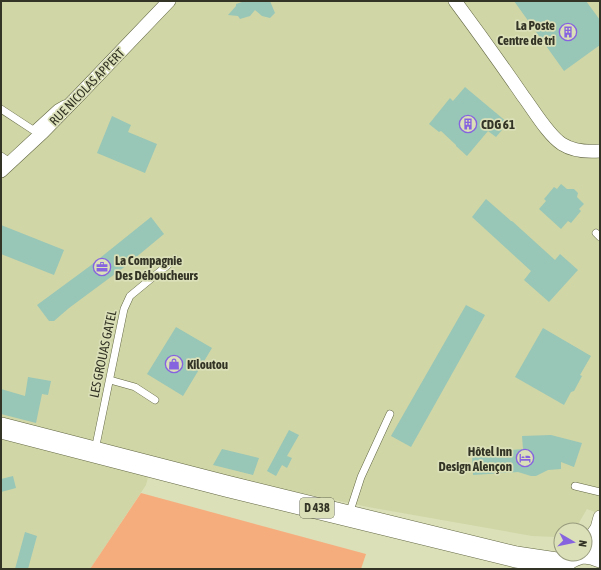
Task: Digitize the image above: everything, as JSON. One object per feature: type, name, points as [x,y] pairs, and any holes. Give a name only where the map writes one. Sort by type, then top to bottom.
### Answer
[{"type":"main road","name":"D 438","points":[[1,428],[516,557],[553,556]]},
{"type":"main road","name":"D 438","points":[[1,440],[511,569]]},
{"type":"street","name":"RUE NICOLAS APPERT","points":[[4,163],[43,132],[169,1]]},
{"type":"street","points":[[455,1],[548,130],[561,144],[573,149],[587,152],[600,151]]},
{"type":"street","points":[[593,530],[599,522]]},
{"type":"street","points":[[599,522],[600,544]]},
{"type":"lane","points":[[1,109],[32,130],[57,108],[82,93]]},
{"type":"lane","name":"LES GROUAS GATEL","points":[[95,452],[124,309],[130,296],[175,259]]},
{"type":"lane","points":[[110,380],[135,387],[155,400]]},
{"type":"lane","points":[[349,516],[361,477],[390,414]]},
{"type":"lane","points":[[575,486],[600,492]]},
{"type":"shaded area","points":[[1,1],[600,1],[600,514],[587,509],[579,522],[553,522],[553,537],[532,536],[368,507],[152,462],[146,485],[90,569],[1,569]]},
{"type":"shaded area","points":[[141,493],[366,554],[361,569],[90,569]]},
{"type":"building","points":[[245,1],[270,1],[275,13],[270,18],[262,16],[255,10],[250,16],[240,19],[238,16],[228,15],[236,4]]},
{"type":"building","name":"La Poste Centre de tri","points":[[514,1],[586,1],[600,20],[600,45],[564,71]]},
{"type":"building","name":"CDG 61","points":[[465,87],[508,123],[496,137],[488,131],[467,156],[441,131],[439,132],[429,124],[450,98],[453,101]]},
{"type":"building","points":[[112,116],[131,125],[128,132],[157,144],[145,173],[97,153]]},
{"type":"building","points":[[561,184],[567,189],[574,189],[578,193],[577,197],[584,204],[579,209],[581,211],[571,223],[568,221],[561,229],[539,209],[546,201],[544,199],[554,187],[557,189]]},
{"type":"building","points":[[486,199],[555,260],[560,254],[578,270],[549,302],[524,280],[531,271],[472,217]]},
{"type":"building","points":[[151,217],[164,234],[123,268],[54,321],[49,321],[37,305],[90,266]]},
{"type":"building","points":[[1,225],[64,250],[54,275],[1,254]]},
{"type":"building","points":[[466,305],[485,315],[411,447],[391,436]]},
{"type":"building","points":[[176,327],[212,348],[183,396],[147,374]]},
{"type":"building","points":[[543,328],[591,356],[580,375],[582,376],[574,391],[571,392],[564,405],[515,377]]},
{"type":"building","points":[[28,377],[51,381],[48,395],[42,394],[36,423],[1,414],[1,389],[25,396]]},
{"type":"building","points":[[289,430],[299,435],[287,456],[292,458],[287,468],[282,465],[276,476],[267,471]]},
{"type":"building","name":"Hôtel Inn Design Alençon","points":[[551,435],[582,443],[574,467],[561,462],[561,469],[548,470],[536,476],[518,472],[473,475],[472,453],[523,449],[522,436]]},
{"type":"building","points":[[222,449],[259,458],[253,475],[213,465]]},
{"type":"building","points":[[13,476],[16,488],[1,492],[1,479]]},
{"type":"building","points":[[25,532],[37,536],[28,569],[15,569]]},
{"type":"place","name":"La Poste Centre de tri","points":[[568,32]]},
{"type":"place","name":"CDG 61","points":[[468,124]]},
{"type":"place","name":"La Compagnie Des Déboucheurs","points":[[102,267]]},
{"type":"place","name":"Kiloutou","points":[[174,364]]},
{"type":"place","name":"Hôtel Inn Design Alençon","points":[[525,458]]}]
